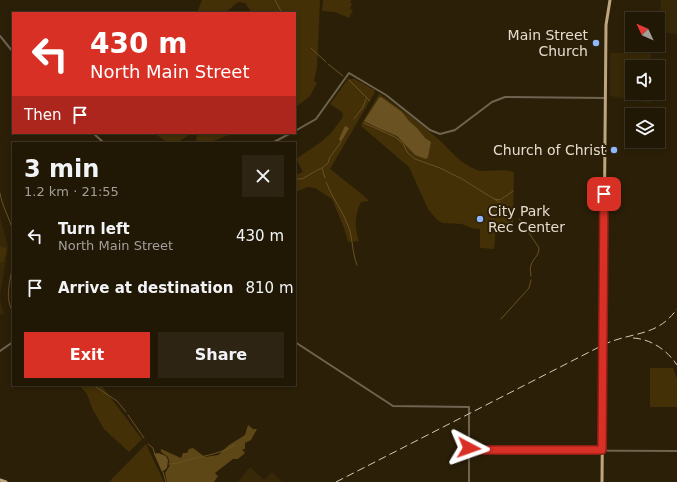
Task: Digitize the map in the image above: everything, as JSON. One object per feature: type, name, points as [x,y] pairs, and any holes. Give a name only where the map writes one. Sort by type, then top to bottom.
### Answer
[{"type":"main road","points":[[602,482],[606,25],[610,0]]},
{"type":"main road","points":[[0,480],[6,482]]},
{"type":"street","points":[[0,36],[12,51]]},
{"type":"street","points":[[296,130],[316,119],[349,73],[386,95],[434,132],[442,134],[453,131],[492,102],[505,97],[605,98]]},
{"type":"street","points":[[94,134],[103,142]]},
{"type":"street","points":[[274,142],[289,134]]},
{"type":"street","points":[[0,351],[12,343]]},
{"type":"street","points":[[296,343],[383,400],[397,407],[470,407],[470,482]]},
{"type":"street","points":[[469,450],[677,451]]},
{"type":"shaded area","points":[[202,0],[320,0],[317,68],[314,81],[317,83],[310,96],[296,107],[296,12],[251,12],[245,3],[238,2],[226,12],[197,12]]},
{"type":"shaded area","points":[[323,0],[351,0],[350,3],[352,3],[350,9],[353,10],[349,18],[335,12],[322,11]]},
{"type":"shaded area","points":[[661,0],[677,0],[677,34],[665,33],[665,12],[660,12]]},
{"type":"shaded area","points":[[610,53],[651,53],[651,60],[625,60],[625,99],[610,96]]},
{"type":"shaded area","points":[[348,79],[355,79],[375,92],[330,169],[369,201],[361,202],[357,211],[356,230],[359,241],[348,242],[332,199],[315,188],[308,187],[296,192],[296,175],[303,172],[296,159],[321,142],[331,133],[343,117],[342,112],[330,104]]},
{"type":"shaded area","points":[[379,94],[437,138],[465,164],[482,171],[505,170],[514,172],[513,229],[496,229],[494,249],[480,248],[480,229],[471,228],[462,224],[443,223],[437,220],[428,209],[409,167],[361,126]]},
{"type":"shaded area","points":[[381,97],[402,112],[425,138],[431,142],[428,157],[426,159],[415,155],[397,136],[364,121]]},
{"type":"shaded area","points":[[633,100],[651,100],[651,103]]},
{"type":"shaded area","points":[[345,126],[349,128],[341,142],[339,139]]},
{"type":"shaded area","points":[[156,134],[190,134],[176,142],[166,141]]},
{"type":"shaded area","points":[[196,134],[231,134],[211,142],[201,142],[196,140],[197,135]]},
{"type":"shaded area","points":[[0,217],[8,247],[0,296]]},
{"type":"shaded area","points":[[0,246],[7,249],[3,263],[0,262]]},
{"type":"shaded area","points":[[0,296],[4,313],[0,315]]},
{"type":"shaded area","points":[[650,368],[673,368],[677,379],[677,407],[650,407]]},
{"type":"shaded area","points":[[80,386],[102,386],[142,439],[129,452],[104,429],[93,410],[87,394]]},
{"type":"shaded area","points":[[248,425],[253,429],[257,429],[251,440],[245,443],[245,449],[242,449],[245,453],[238,459],[233,459],[215,473],[218,476],[214,482],[167,482],[165,473],[170,465],[168,457],[161,452],[161,449],[181,458],[183,453],[187,453],[189,449],[193,448],[205,457],[218,455],[229,445],[245,435]]},
{"type":"shaded area","points":[[146,444],[164,482],[109,482]]},
{"type":"shaded area","points":[[158,453],[166,456],[168,460],[167,468],[162,472],[154,454]]},
{"type":"shaded area","points":[[250,467],[264,480],[272,472],[282,482],[238,482]]},
{"type":"waterway","points":[[275,0],[281,12]]},
{"type":"waterway","points":[[311,48],[326,62]]},
{"type":"waterway","points":[[328,64],[343,76]]},
{"type":"waterway","points":[[349,80],[370,101]]},
{"type":"waterway","points":[[354,119],[363,107],[366,99]]},
{"type":"waterway","points":[[364,123],[395,137],[404,145],[407,152],[415,159],[440,168],[462,179],[499,202],[513,215]]},
{"type":"waterway","points":[[325,178],[322,168],[328,163],[330,157],[341,142]]},
{"type":"waterway","points":[[296,179],[302,179],[321,168]]},
{"type":"waterway","points":[[326,182],[349,228],[357,265]]},
{"type":"waterway","points":[[495,199],[500,200],[513,191]]},
{"type":"waterway","points":[[0,193],[2,203],[12,229]]},
{"type":"waterway","points":[[519,219],[527,226],[529,233],[539,248],[531,266],[531,276]]},
{"type":"waterway","points":[[12,267],[8,293],[12,310]]},
{"type":"waterway","points":[[501,319],[529,288],[531,280]]},
{"type":"waterway","points":[[94,386],[117,401],[126,412]]},
{"type":"waterway","points":[[128,415],[144,438]]},
{"type":"waterway","points":[[148,444],[153,448],[155,455]]},
{"type":"waterway","points":[[168,464],[215,454],[235,445]]},
{"type":"waterway","points":[[163,472],[166,482]]},
{"type":"railway","points":[[336,482],[603,345],[643,333],[661,325],[677,309]]},
{"type":"railway","points":[[633,338],[658,346],[677,365]]},
{"type":"place","name":"Main Street Church","points":[[596,43]]},
{"type":"place","name":"Church of Christ","points":[[614,150]]},
{"type":"place","name":"City Park Rec Center","points":[[480,219]]},
{"type":"route","points":[[469,448],[469,450],[602,450],[604,194]]}]
